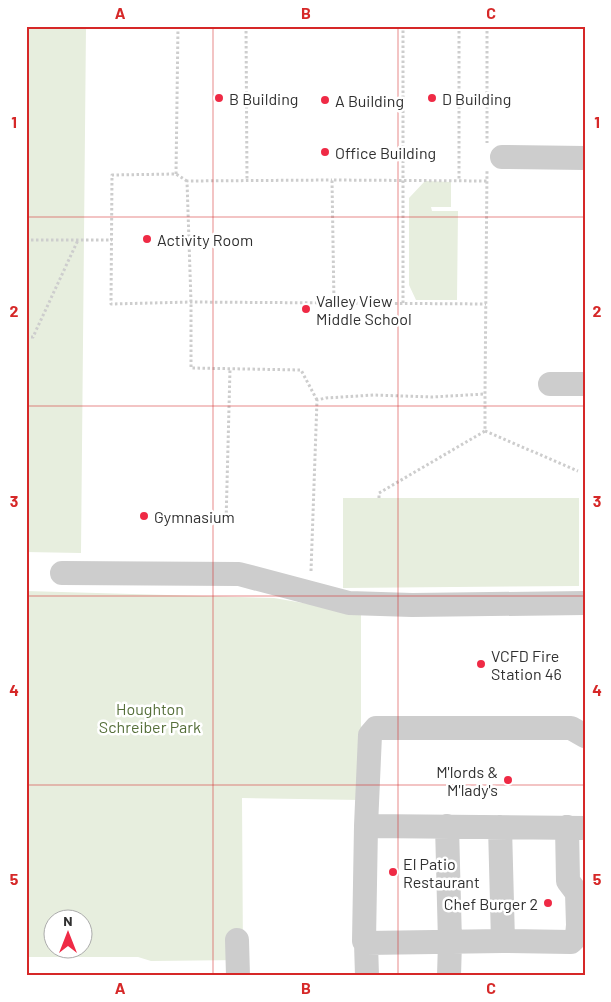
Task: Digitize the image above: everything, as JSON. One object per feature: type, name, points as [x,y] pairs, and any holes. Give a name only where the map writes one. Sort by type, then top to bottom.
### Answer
[{"type":"street","points":[[492,157],[585,158]]},
{"type":"street","points":[[550,384],[585,384]]},
{"type":"street","points":[[62,573],[239,574],[349,603],[585,603]]},
{"type":"street","points":[[367,976],[366,943],[364,941],[366,826],[370,735],[376,728],[571,728],[585,736]]},
{"type":"street","points":[[366,826],[576,828],[568,881],[577,893],[578,925],[576,936],[572,942],[366,943]]},
{"type":"street","points":[[447,826],[449,976]]},
{"type":"street","points":[[500,827],[503,941]]},
{"type":"street","points":[[237,940],[238,976]]},
{"type":"path","points":[[176,174],[178,26]]},
{"type":"path","points":[[246,26],[247,181]]},
{"type":"path","points":[[402,304],[404,180],[403,26]]},
{"type":"path","points":[[459,26],[459,181]]},
{"type":"path","points":[[486,431],[488,181],[492,157],[488,26]]},
{"type":"path","points":[[486,304],[191,302],[111,304],[112,175],[176,174],[187,181],[488,181]]},
{"type":"path","points":[[332,180],[334,303]]},
{"type":"path","points":[[187,181],[191,368],[300,370],[317,400],[311,593]]},
{"type":"path","points":[[26,240],[112,240]]},
{"type":"path","points":[[26,337],[33,337],[78,240]]},
{"type":"path","points":[[226,523],[230,369]]},
{"type":"path","points":[[317,400],[374,394],[432,397],[485,394]]},
{"type":"path","points":[[486,431],[578,471]]},
{"type":"path","points":[[379,498],[379,493],[486,431]]},
{"type":"green space","points":[[26,26],[86,26],[81,553],[26,552]]},
{"type":"green space","points":[[425,181],[451,182],[451,207],[431,207],[432,211],[458,211],[457,300],[416,300],[409,285],[409,198]]},
{"type":"green space","points":[[343,498],[579,498],[579,586],[343,588]]},
{"type":"green space","name":"Houghton Schreiber Park","points":[[26,591],[274,598],[361,613],[361,800],[242,798],[243,960],[151,961],[138,957],[92,957],[92,910],[42,910],[42,957],[26,957]]},
{"type":"place","name":"B Building","points":[[219,98]]},
{"type":"place","name":"D Building","points":[[432,98]]},
{"type":"place","name":"A Building","points":[[325,100]]},
{"type":"place","name":"Office Building","points":[[325,152]]},
{"type":"place","name":"Activity Room","points":[[147,239]]},
{"type":"place","name":"Valley View Middle School","points":[[306,309]]},
{"type":"place","name":"Gymnasium","points":[[144,516]]},
{"type":"place","name":"VCFD Fire Station 46","points":[[481,664]]},
{"type":"place","name":"M'lords & M'lady's","points":[[508,780]]},
{"type":"place","name":"El Patio Restaurant","points":[[393,872]]},
{"type":"place","name":"Chef Burger 2","points":[[548,903]]}]
